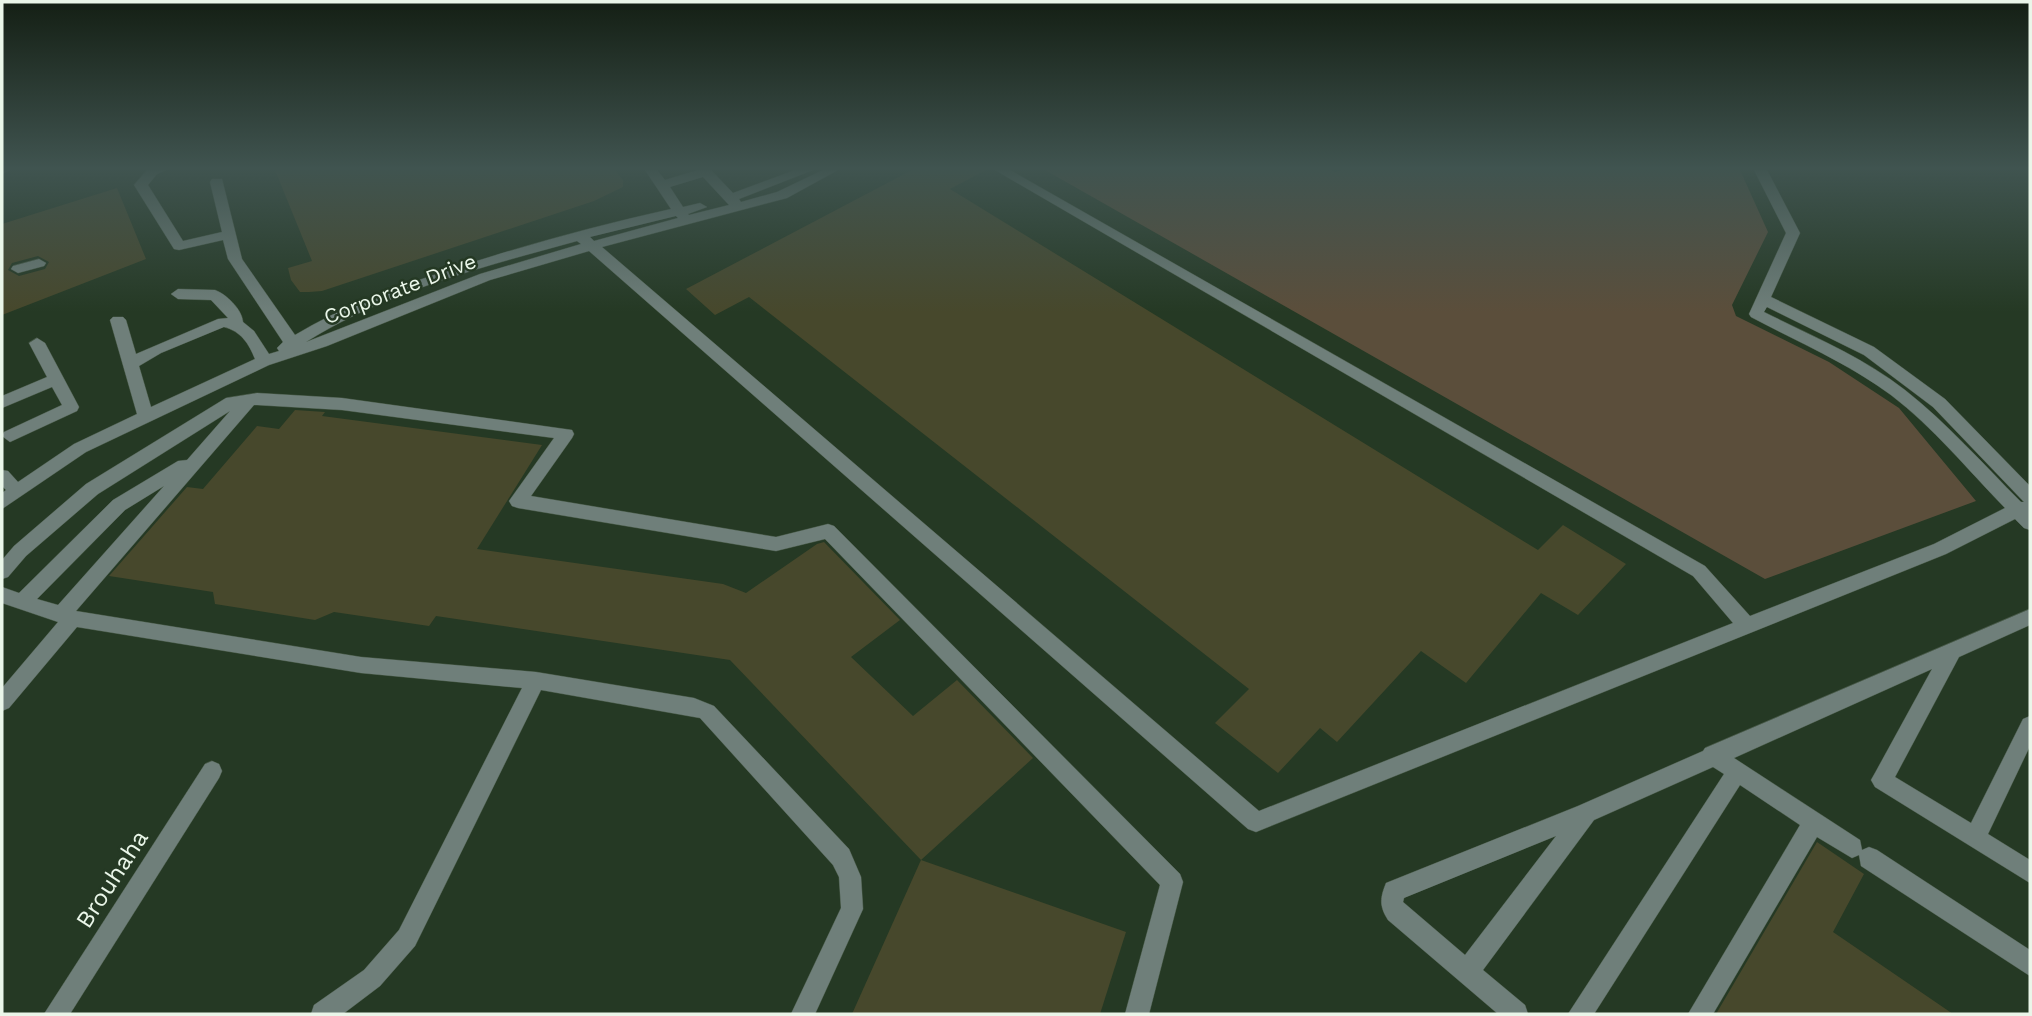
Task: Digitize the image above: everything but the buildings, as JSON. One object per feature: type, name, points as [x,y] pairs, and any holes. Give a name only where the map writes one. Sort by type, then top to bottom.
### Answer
[{"type":"street","points":[[161,217],[179,246],[229,233]]},
{"type":"street","points":[[225,217],[235,259],[292,343]]},
{"type":"street","name":"Corporate Drive","points":[[2,502],[80,448],[264,361],[320,325],[418,285],[678,217]]},
{"type":"street","points":[[1084,217],[1699,571],[1747,626]]},
{"type":"street","points":[[586,240],[1256,822],[1940,549],[2027,509],[1899,393],[1760,307],[1793,233],[1785,217]]},
{"type":"street","name":"Corporate Drive","points":[[264,361],[323,342],[474,281],[586,240]]},
{"type":"street","points":[[18,269],[39,263]]},
{"type":"street","points":[[178,294],[191,292],[215,295],[235,314],[235,323]]},
{"type":"street","points":[[118,320],[146,417]]},
{"type":"street","points":[[5,694],[196,459],[241,401],[264,361],[257,343],[235,323],[223,322],[204,328],[132,363]]},
{"type":"street","points":[[10,436],[71,407],[37,343]]},
{"type":"street","points":[[2,402],[56,379]]},
{"type":"street","points":[[2,572],[20,551],[92,489],[241,401],[342,404],[566,434],[518,501],[776,544],[828,531],[1172,882],[1137,1014]]},
{"type":"street","points":[[22,602],[119,505],[196,459]]},
{"type":"street","points":[[2,476],[18,491]]},
{"type":"street","points":[[2,595],[67,616],[361,665],[536,681],[694,707],[707,712],[841,857],[850,877],[852,909],[803,1014]]},
{"type":"street","points":[[1517,1014],[1396,912],[1391,904],[1394,891],[1586,813],[1712,755],[2030,617]]},
{"type":"street","points":[[1953,650],[1882,780],[2030,872]]},
{"type":"street","points":[[323,1014],[372,978],[407,937],[536,681]]},
{"type":"street","points":[[1975,838],[2030,725]]},
{"type":"street","points":[[1712,755],[2030,964]]},
{"type":"street","name":"Brouhaha","points":[[56,1014],[212,771]]},
{"type":"street","points":[[1580,1014],[1737,772]]},
{"type":"street","points":[[1467,972],[1586,813]]},
{"type":"street","points":[[1700,1014],[1814,822]]},
{"type":"shaded area","points":[[1128,217],[1761,217],[1768,232],[1732,305],[1736,316],[1829,362],[1899,408],[1976,501],[1765,579]]}]
